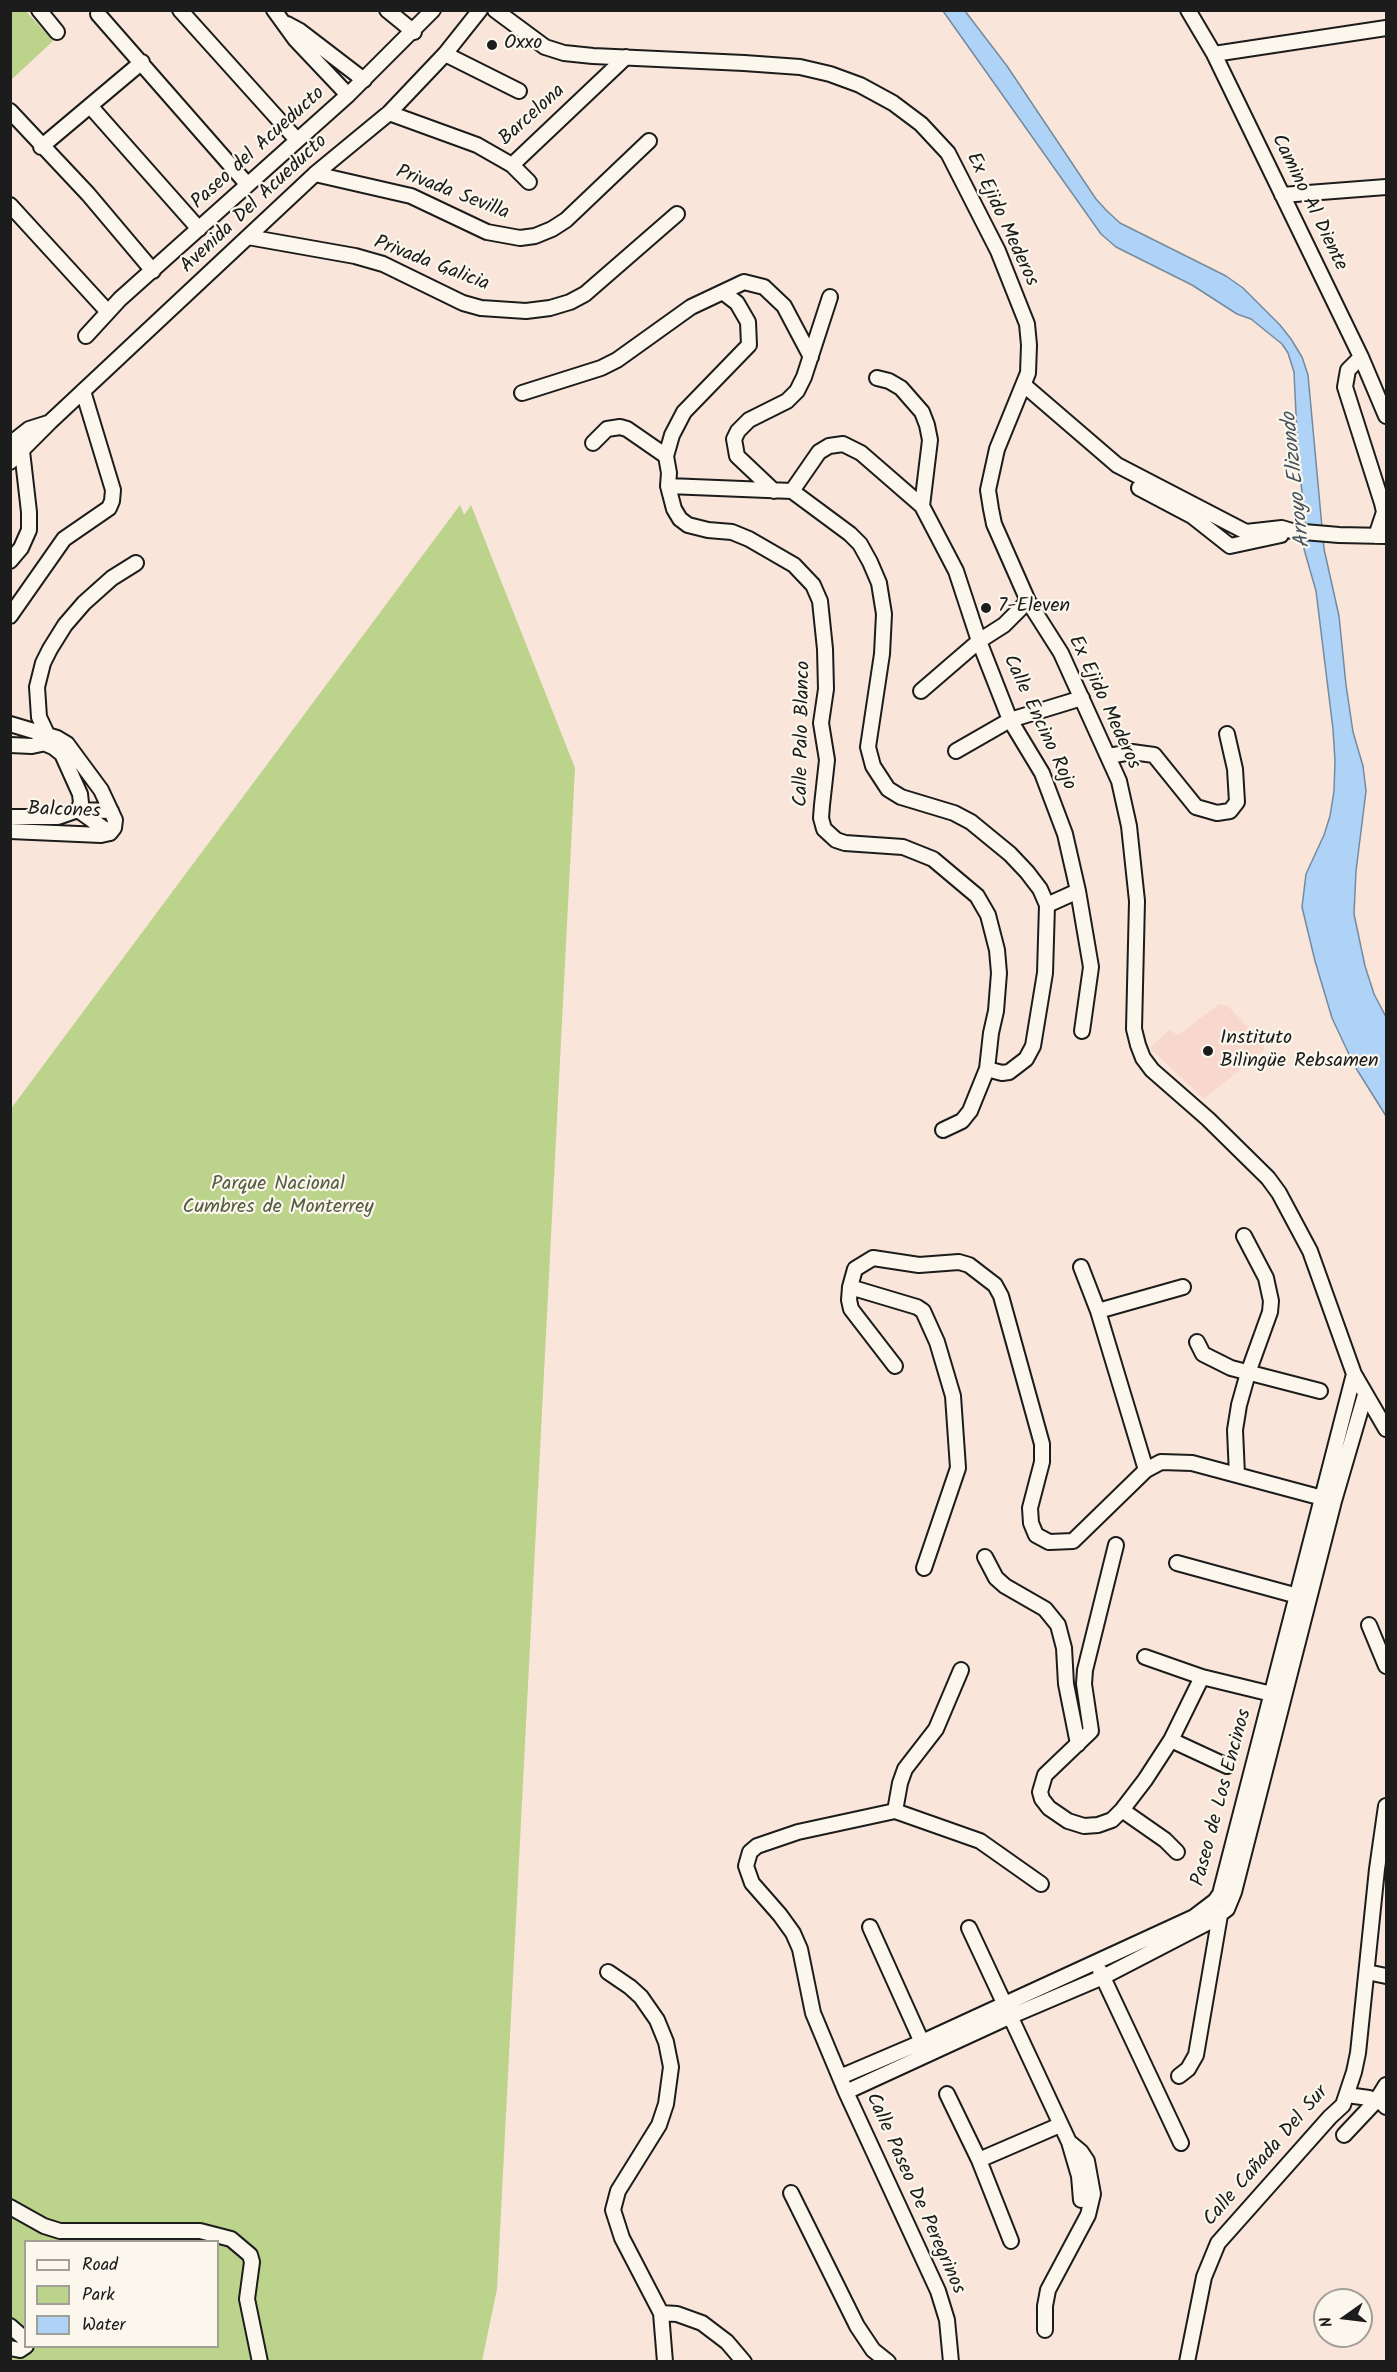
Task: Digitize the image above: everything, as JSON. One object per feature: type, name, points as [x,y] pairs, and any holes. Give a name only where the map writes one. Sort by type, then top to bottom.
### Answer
[{"type":"street","points":[[39,10],[57,32]]},
{"type":"street","points":[[274,10],[295,39],[348,95]]},
{"type":"street","points":[[387,10],[414,32]]},
{"type":"street","name":"Paseo del Acueducto","points":[[86,336],[108,312],[247,184],[364,80],[414,32],[433,10]]},
{"type":"street","name":"Avenida Del Acueducto","points":[[10,462],[16,448],[50,422],[315,174],[389,112],[445,54],[480,10]]},
{"type":"street","name":"Ex Ejido Mederos","points":[[495,10],[545,47],[554,51],[577,55],[800,67],[830,74],[860,85],[893,102],[921,124],[948,153],[998,250],[1027,324],[1028,373],[997,449],[988,490],[994,524],[1028,601],[1061,653],[1119,781],[1130,826],[1137,901],[1134,1029],[1143,1059],[1268,1178],[1279,1193],[1310,1251],[1354,1374],[1386,1429]]},
{"type":"street","name":"Camino Al Diente","points":[[1188,10],[1214,54],[1361,357],[1386,416]]},
{"type":"street","points":[[188,13],[297,140]]},
{"type":"street","points":[[98,14],[247,184]]},
{"type":"street","points":[[285,24],[300,30],[364,80]]},
{"type":"street","points":[[1214,54],[1386,28]]},
{"type":"street","points":[[445,54],[519,91]]},
{"type":"street","name":"Barcelona","points":[[389,112],[477,145],[512,165],[626,57]]},
{"type":"street","points":[[41,147],[92,107],[142,62]]},
{"type":"street","points":[[92,107],[199,229]]},
{"type":"street","points":[[10,111],[87,194],[153,271]]},
{"type":"street","name":"Privada Sevilla","points":[[315,174],[411,196],[487,232],[520,238],[543,233],[566,220],[650,141]]},
{"type":"street","points":[[512,165],[529,182]]},
{"type":"street","points":[[1282,195],[1386,187]]},
{"type":"street","points":[[10,206],[108,312]]},
{"type":"street","name":"Privada Galicia","points":[[248,237],[374,261],[401,271],[463,303],[481,308],[526,311],[550,308],[570,302],[585,294],[677,214]]},
{"type":"street","points":[[522,393],[601,368],[617,360],[691,307],[744,282],[764,287],[784,306],[811,357]]},
{"type":"street","points":[[724,293],[737,303],[748,322],[749,345],[684,412],[672,435],[666,456],[669,473],[668,486],[792,491],[860,544],[879,583],[884,615],[882,654],[868,747],[880,780],[888,789],[901,797],[954,813],[971,822],[1010,854],[1027,872],[1040,889],[1047,905],[1045,973],[1033,1046],[1026,1059],[1010,1072],[1002,1073],[987,1069],[970,1111],[962,1121],[943,1131]]},
{"type":"street","points":[[774,490],[737,456],[734,439],[738,431],[749,420],[787,400],[797,391],[811,357],[830,297]]},
{"type":"street","points":[[1022,389],[1128,483],[1192,516],[1230,546],[1245,538],[1282,528],[1339,535],[1381,536],[1384,512],[1382,503],[1345,387],[1348,370],[1361,357]]},
{"type":"street","points":[[877,378],[889,381],[907,393],[922,412],[927,425],[930,440],[922,506]]},
{"type":"street","points":[[10,616],[64,539],[109,508],[112,501],[113,490],[83,391]]},
{"type":"street","points":[[593,443],[607,429],[620,427],[627,429],[666,456]]},
{"type":"street","name":"Calle Encino Rojo","points":[[792,491],[819,452],[829,446],[843,444],[861,453],[922,506],[957,571],[979,641],[1010,720],[1042,773],[1065,834],[1078,891],[1090,967],[1082,1031]]},
{"type":"street","points":[[10,561],[21,548],[29,530],[29,512],[16,448]]},
{"type":"street","points":[[1095,453],[1224,522],[1245,538]]},
{"type":"street","name":"Calle Palo Blanco","points":[[668,486],[674,508],[680,519],[688,525],[732,532],[749,539],[794,565],[813,585],[820,601],[825,649],[826,689],[821,723],[827,760],[821,818],[824,829],[836,840],[845,843],[886,845],[917,852],[933,859],[977,896],[988,915],[994,934],[999,973],[987,1069]]},
{"type":"street","points":[[1214,534],[1224,522]]},
{"type":"street","points":[[47,739],[39,717],[37,687],[43,663],[65,625],[84,603],[112,578],[136,563]]},
{"type":"street","points":[[921,691],[979,641],[1004,625],[1028,601]]},
{"type":"street","points":[[956,751],[1010,720],[1082,698]]},
{"type":"street","points":[[10,724],[47,739],[62,754],[76,783],[81,803],[78,810],[112,830],[115,820],[101,790],[68,744],[47,739],[10,734]]},
{"type":"street","points":[[1108,756],[1132,752],[1154,755],[1196,807],[1217,813],[1230,811],[1238,802],[1235,769],[1227,734]]},
{"type":"street","points":[[10,745],[32,746],[47,739]]},
{"type":"street","name":"Balcones","points":[[10,817],[58,816],[78,810],[111,811]]},
{"type":"street","name":"Balcones","points":[[10,831],[101,835],[112,830]]},
{"type":"street","points":[[1047,905],[1078,891]]},
{"type":"street","points":[[1237,1475],[1235,1430],[1248,1372],[1270,1312],[1271,1301],[1266,1278],[1244,1236]]},
{"type":"street","points":[[895,1366],[851,1309],[850,1287],[855,1269],[873,1258],[919,1265],[959,1262],[969,1265],[995,1285],[1001,1296],[1042,1444],[1042,1462],[1030,1515],[1032,1529],[1043,1539],[1054,1542],[1073,1541],[1146,1470],[1161,1462],[1180,1461],[1328,1500]]},
{"type":"street","points":[[1081,1268],[1098,1311],[1146,1470]]},
{"type":"street","points":[[850,1287],[917,1307],[923,1311],[937,1342],[953,1396],[958,1468],[924,1569]]},
{"type":"street","points":[[1098,1311],[1183,1287]]},
{"type":"street","points":[[1197,1342],[1203,1354],[1211,1359],[1248,1372],[1320,1391]]},
{"type":"street","name":"Paseo de Los Encinos","points":[[846,2092],[925,2048],[1007,2011],[1103,1977],[1220,1915],[1227,1909],[1234,1892],[1278,1695],[1328,1500],[1354,1374]]},
{"type":"street","name":"Paseo de Los Encinos","points":[[1328,1500],[1365,1395]]},
{"type":"street","points":[[1116,1545],[1085,1670],[1084,1684],[1091,1731],[1046,1776],[1041,1785],[1042,1799],[1049,1808],[1068,1821],[1084,1826],[1098,1825],[1112,1820],[1122,1810],[1170,1740],[1202,1677]]},
{"type":"street","points":[[985,1557],[996,1578],[1005,1586],[1045,1609],[1058,1625],[1064,1648],[1066,1684],[1078,1744]]},
{"type":"street","points":[[1177,1563],[1303,1597]]},
{"type":"street","points":[[1369,1625],[1386,1666]]},
{"type":"street","points":[[1145,1657],[1202,1677],[1278,1695]]},
{"type":"street","points":[[961,1670],[936,1729],[905,1769],[895,1811],[980,1841],[1041,1884]]},
{"type":"street","name":"Paseo de Los Encinos","points":[[1007,2011],[1095,1962],[1194,1917],[1215,1901],[1220,1894],[1278,1695]]},
{"type":"street","points":[[1170,1740],[1227,1766]]},
{"type":"street","name":"Calle Cañada Del Sur","points":[[1187,2361],[1204,2277],[1218,2243],[1343,2105],[1347,2095],[1358,2053],[1382,1866],[1386,1806]]},
{"type":"street","points":[[1122,1810],[1165,1840],[1177,1852]]},
{"type":"street","name":"Calle Paseo De Peregrinos","points":[[895,1811],[798,1832],[757,1846],[750,1852],[746,1866],[752,1883],[780,1915],[793,1933],[800,1949],[813,2013],[846,2092],[938,2291],[947,2320],[950,2355]]},
{"type":"street","points":[[1179,2076],[1193,2063],[1196,2055],[1220,1915],[1215,1901]]},
{"type":"street","points":[[870,1927],[925,2048]]},
{"type":"street","points":[[969,1928],[1069,2142],[1079,2176],[1081,2200]]},
{"type":"street","points":[[1095,1962],[1181,2143]]},
{"type":"street","points":[[608,1972],[640,1997],[657,2020],[669,2053],[670,2080],[663,2114],[659,2125],[618,2191],[613,2210],[622,2238],[661,2313],[665,2361]]},
{"type":"street","points":[[1367,1972],[1386,1976]]},
{"type":"street","name":"Paseo de Los Encinos","points":[[840,2077],[925,2048]]},
{"type":"street","points":[[1344,2135],[1381,2104],[1386,2085]]},
{"type":"street","points":[[947,2094],[979,2160],[1011,2241]]},
{"type":"street","points":[[1347,2095],[1381,2104]]},
{"type":"street","points":[[979,2160],[1060,2125]]},
{"type":"street","points":[[1046,2330],[1048,2290],[1088,2215],[1093,2194],[1087,2161],[1081,2152],[1069,2142]]},
{"type":"street","points":[[791,2193],[857,2326],[873,2350],[888,2361]]},
{"type":"street","points":[[10,2206],[60,2231],[200,2231],[231,2239],[250,2255],[252,2262],[247,2299],[260,2361]]},
{"type":"street","points":[[661,2313],[677,2314],[702,2323],[727,2342],[744,2361]]},
{"type":"street","points":[[10,2326],[24,2338]]},
{"type":"street","points":[[10,2348],[20,2350],[24,2347]]},
{"type":"street","points":[[938,2361],[950,2355]]},
{"type":"shaded area","name":"Instituto Bilingüe Rebsamen","points":[[1219,1004],[1228,1006],[1264,1045],[1264,1050],[1204,1099],[1150,1048],[1169,1030],[1178,1035]]},
{"type":"green space","points":[[11,10],[26,11],[53,41],[11,80]]},
{"type":"green space","name":"Parque Nacional Cumbres de Monterrey","points":[[460,505],[464,515],[471,505],[575,768],[497,2289],[482,2361],[11,2361],[10,1110]]},
{"type":"water","points":[[943,11],[965,11],[1007,66],[1096,199],[1106,210],[1120,223],[1226,276],[1243,288],[1280,325],[1302,357],[1308,375],[1324,549],[1339,616],[1353,732],[1363,766],[1366,791],[1356,871],[1354,914],[1365,966],[1374,994],[1386,1017],[1386,1116],[1354,1065],[1332,1018],[1302,907],[1306,874],[1330,816],[1335,761],[1316,591],[1304,549],[1305,519],[1298,457],[1294,372],[1288,353],[1282,344],[1251,319],[1237,314],[1192,285],[1116,247],[1101,234]]},
{"type":"place","name":"Oxxo","points":[[492,45]]},
{"type":"place","name":"7-Eleven","points":[[986,608]]},
{"type":"place","name":"Instituto Bilingüe Rebsamen","points":[[1208,1051]]},
{"type":"water label","name":"Arroyo Elizondo","points":[[1298,480]]}]
